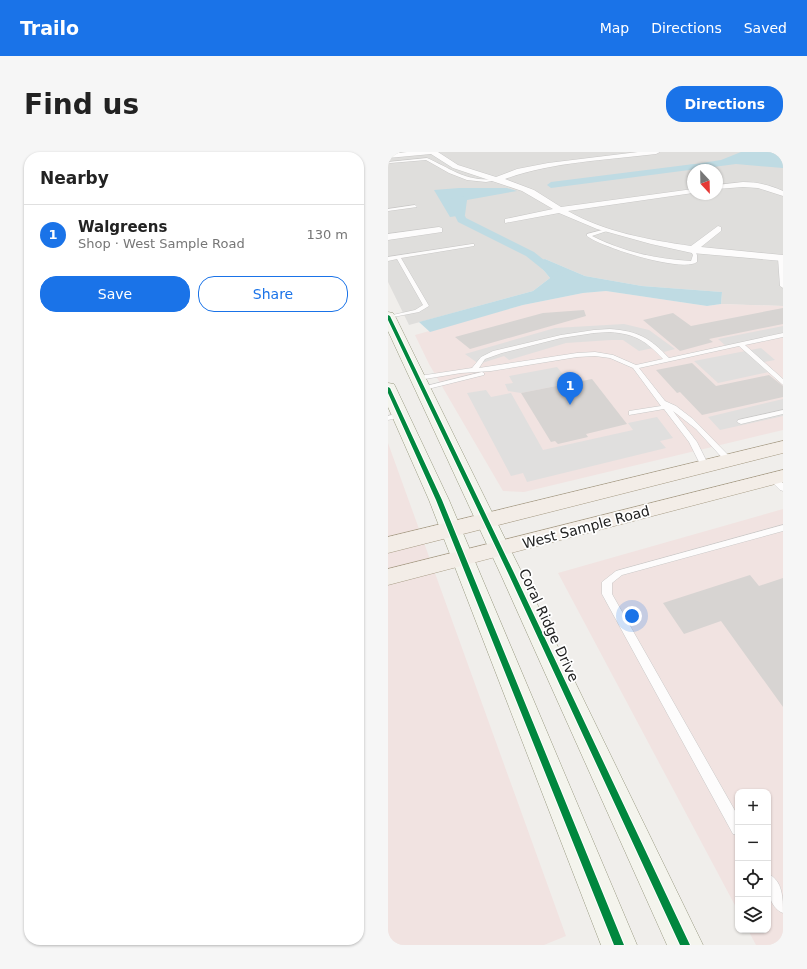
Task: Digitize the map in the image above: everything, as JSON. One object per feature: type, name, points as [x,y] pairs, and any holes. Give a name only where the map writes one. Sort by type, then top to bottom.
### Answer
[{"type":"main road","name":"Coral Ridge Drive","points":[[388,316],[500,549],[685,945]]},
{"type":"main road","points":[[388,388],[394,417],[451,529],[619,945]]},
{"type":"main road","name":"West Sample Road","points":[[388,545],[783,447]]},
{"type":"main road","name":"West Sample Road","points":[[388,578],[463,558],[780,481]]},
{"type":"street","points":[[388,153],[397,152]]},
{"type":"street","points":[[433,152],[453,167],[527,189],[559,210],[608,230],[649,241],[692,250],[782,256]]},
{"type":"street","points":[[495,180],[526,169],[548,165],[656,152]]},
{"type":"street","points":[[388,160],[428,155]]},
{"type":"street","points":[[450,155],[460,163],[475,169],[505,176],[548,190],[573,207],[619,226],[658,236],[782,256]]},
{"type":"street","points":[[723,187],[757,184],[768,186],[783,194]]},
{"type":"street","points":[[508,221],[573,207],[687,192]]},
{"type":"street","points":[[692,250],[718,229]]},
{"type":"street","points":[[388,237],[439,230]]},
{"type":"lane","points":[[428,155],[438,167],[469,178],[486,182],[495,180]]},
{"type":"lane","points":[[388,210],[415,206]]},
{"type":"lane","points":[[608,230],[589,234],[589,236],[618,250],[662,261],[692,263],[694,262],[695,255],[692,250]]},
{"type":"lane","points":[[388,258],[472,245]]},
{"type":"lane","points":[[782,256],[783,286]]},
{"type":"lane","points":[[388,316],[417,311],[426,306],[398,257]]},
{"type":"lane","points":[[475,370],[476,364],[484,358],[556,336],[616,331],[638,335],[651,344],[668,360]]},
{"type":"lane","points":[[635,367],[783,335]]},
{"type":"lane","points":[[740,344],[783,383]]},
{"type":"lane","points":[[421,383],[475,370],[595,354],[611,356],[635,367],[693,442],[705,466]]},
{"type":"lane","points":[[421,383],[481,375],[491,369]]},
{"type":"lane","points":[[632,413],[664,405],[676,409],[693,422],[729,460]]},
{"type":"lane","points":[[741,422],[783,412]]},
{"type":"lane","points":[[736,825],[607,594],[607,582],[620,572],[783,528]]},
{"type":"lane","points":[[771,885],[783,906]]},
{"type":"shaded area","points":[[388,152],[783,152],[783,306],[721,304],[722,292],[642,286],[585,276],[545,259],[536,261],[550,278],[533,291],[409,325],[388,282]]},
{"type":"shaded area","points":[[606,291],[707,306],[721,304],[783,306],[783,430],[524,492],[503,491],[429,364],[415,335],[523,305],[583,293]]},
{"type":"shaded area","points":[[624,324],[649,330],[675,349],[664,352],[658,347],[639,351],[623,340],[611,340],[566,343],[509,360],[504,356],[479,364],[465,354],[555,328]]},
{"type":"shaded area","points":[[783,326],[783,334],[726,346],[718,339]]},
{"type":"shaded area","points":[[761,348],[775,360],[764,362],[773,371],[718,383],[694,361]]},
{"type":"shaded area","points":[[557,367],[562,373],[582,381],[521,393],[508,391],[505,384],[513,383],[509,376]]},
{"type":"shaded area","points":[[486,390],[491,397],[511,393],[543,450],[633,430],[628,423],[657,417],[673,438],[660,441],[666,448],[527,482],[523,473],[511,476],[467,393]]},
{"type":"shaded area","points":[[783,399],[783,416],[720,430],[708,417]]},
{"type":"shaded area","points":[[388,443],[566,936],[544,945],[388,945]]},
{"type":"shaded area","points":[[783,509],[783,945],[756,945],[750,933],[771,933],[771,789],[735,789],[735,905],[558,573]]},
{"type":"water","points":[[741,152],[775,152],[783,155],[783,168],[736,164],[723,166],[723,164],[695,164],[721,160]]},
{"type":"water","points":[[459,188],[507,188],[517,191],[467,200],[465,215],[450,217],[434,190]]},
{"type":"water","points":[[545,259],[585,276],[642,286],[722,292],[721,304],[707,306],[606,291],[583,293],[523,305],[430,332],[419,322],[533,291],[550,278],[536,261]]},
{"type":"building","points":[[783,308],[783,324],[709,339],[713,342],[680,351],[643,320],[673,313],[691,326]]},
{"type":"building","points":[[584,310],[586,316],[470,349],[455,337],[543,313]]},
{"type":"building","points":[[692,363],[716,386],[769,375],[783,386],[783,397],[702,415],[680,392],[677,393],[656,370]]},
{"type":"building","points":[[592,379],[627,424],[586,434],[588,437],[558,444],[555,441],[551,442],[521,393]]},
{"type":"building","points":[[750,575],[759,586],[783,578],[783,707],[721,621],[684,634],[663,603]]},
{"type":"waterway","points":[[551,185],[687,168]]},
{"type":"waterway","points":[[464,199],[453,201],[462,220],[530,254],[560,278]]},
{"type":"cycle path","points":[[388,316],[512,575],[685,945]]},
{"type":"cycle path","points":[[388,388],[439,500],[619,945]]},
{"type":"place","name":"Walgreens","points":[[570,405]]}]
